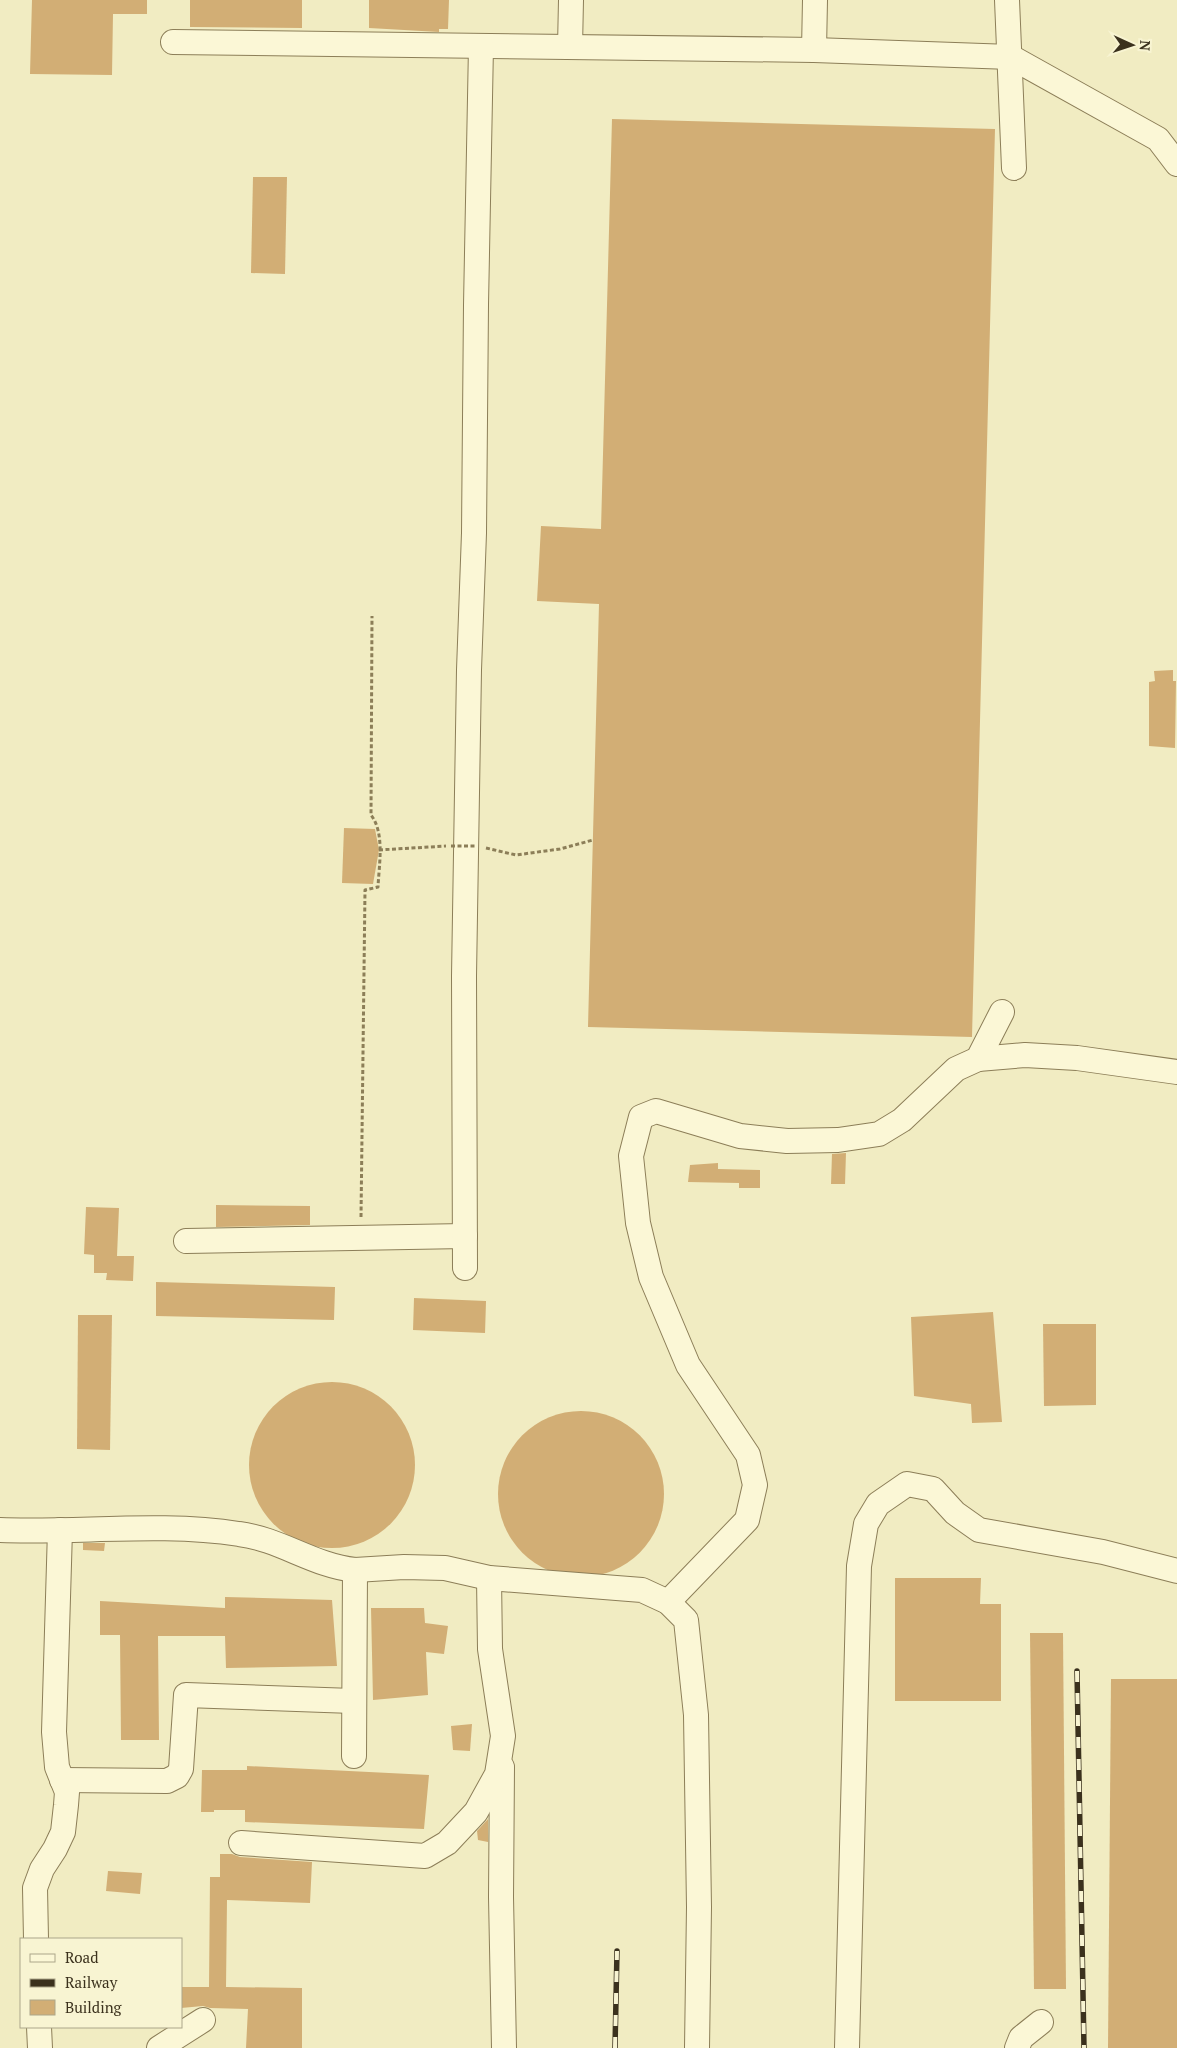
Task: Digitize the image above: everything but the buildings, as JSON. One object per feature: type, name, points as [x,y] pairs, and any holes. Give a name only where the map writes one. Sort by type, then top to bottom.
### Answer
[{"type":"street","points":[[570,47],[571,0]]},
{"type":"street","points":[[814,50],[815,0]]},
{"type":"street","points":[[1007,0],[1011,57],[1014,168]]},
{"type":"street","points":[[173,42],[814,50],[1011,57],[1158,139],[1177,164]]},
{"type":"street","points":[[465,1268],[464,976],[469,670],[474,533],[481,46]]},
{"type":"street","points":[[978,1059],[1002,1012]]},
{"type":"street","points":[[668,1602],[747,1520],[755,1484],[748,1455],[688,1365],[651,1277],[638,1224],[631,1156],[641,1117],[656,1111],[740,1136],[787,1141],[838,1140],[879,1134],[902,1120],[956,1068],[978,1059],[1025,1055],[1077,1058],[1177,1072]]},
{"type":"street","points":[[186,1240],[465,1236]]},
{"type":"street","points":[[847,2048],[859,1566],[866,1524],[878,1504],[907,1484],[933,1489],[955,1513],[979,1530],[1103,1552],[1177,1571]]},
{"type":"street","points":[[0,1530],[140,1527],[240,1534],[265,1539],[323,1564],[337,1568],[355,1570],[404,1567],[445,1568],[489,1578],[642,1590],[668,1602],[686,1620],[696,1716],[699,1907],[697,2048]]},
{"type":"street","points":[[36,1938],[35,1888],[42,1869],[55,1850],[63,1832],[67,1792],[57,1767],[54,1732],[60,1530]]},
{"type":"street","points":[[354,1756],[355,1570]]},
{"type":"street","points":[[489,1578],[490,1649],[499,1700],[503,1740],[501,1897],[504,2048]]},
{"type":"street","points":[[62,1780],[145,1782],[167,1781],[177,1776],[181,1769],[186,1695],[353,1701]]},
{"type":"street","points":[[241,1843],[425,1856],[447,1842],[476,1812],[497,1774],[503,1740]]},
{"type":"street","points":[[159,2048],[203,2020]]},
{"type":"street","points":[[1017,2048],[1021,2038],[1041,2022]]},
{"type":"street","points":[[39,2028],[40,2048]]},
{"type":"path","points":[[361,1238],[365,890],[378,887],[379,850],[378,823],[371,815],[372,616]]},
{"type":"path","points":[[379,850],[476,846],[516,854],[560,849],[593,840]]},
{"type":"railway","points":[[1077,1671],[1084,2048]]},
{"type":"railway","points":[[615,2048],[617,1951]]}]
